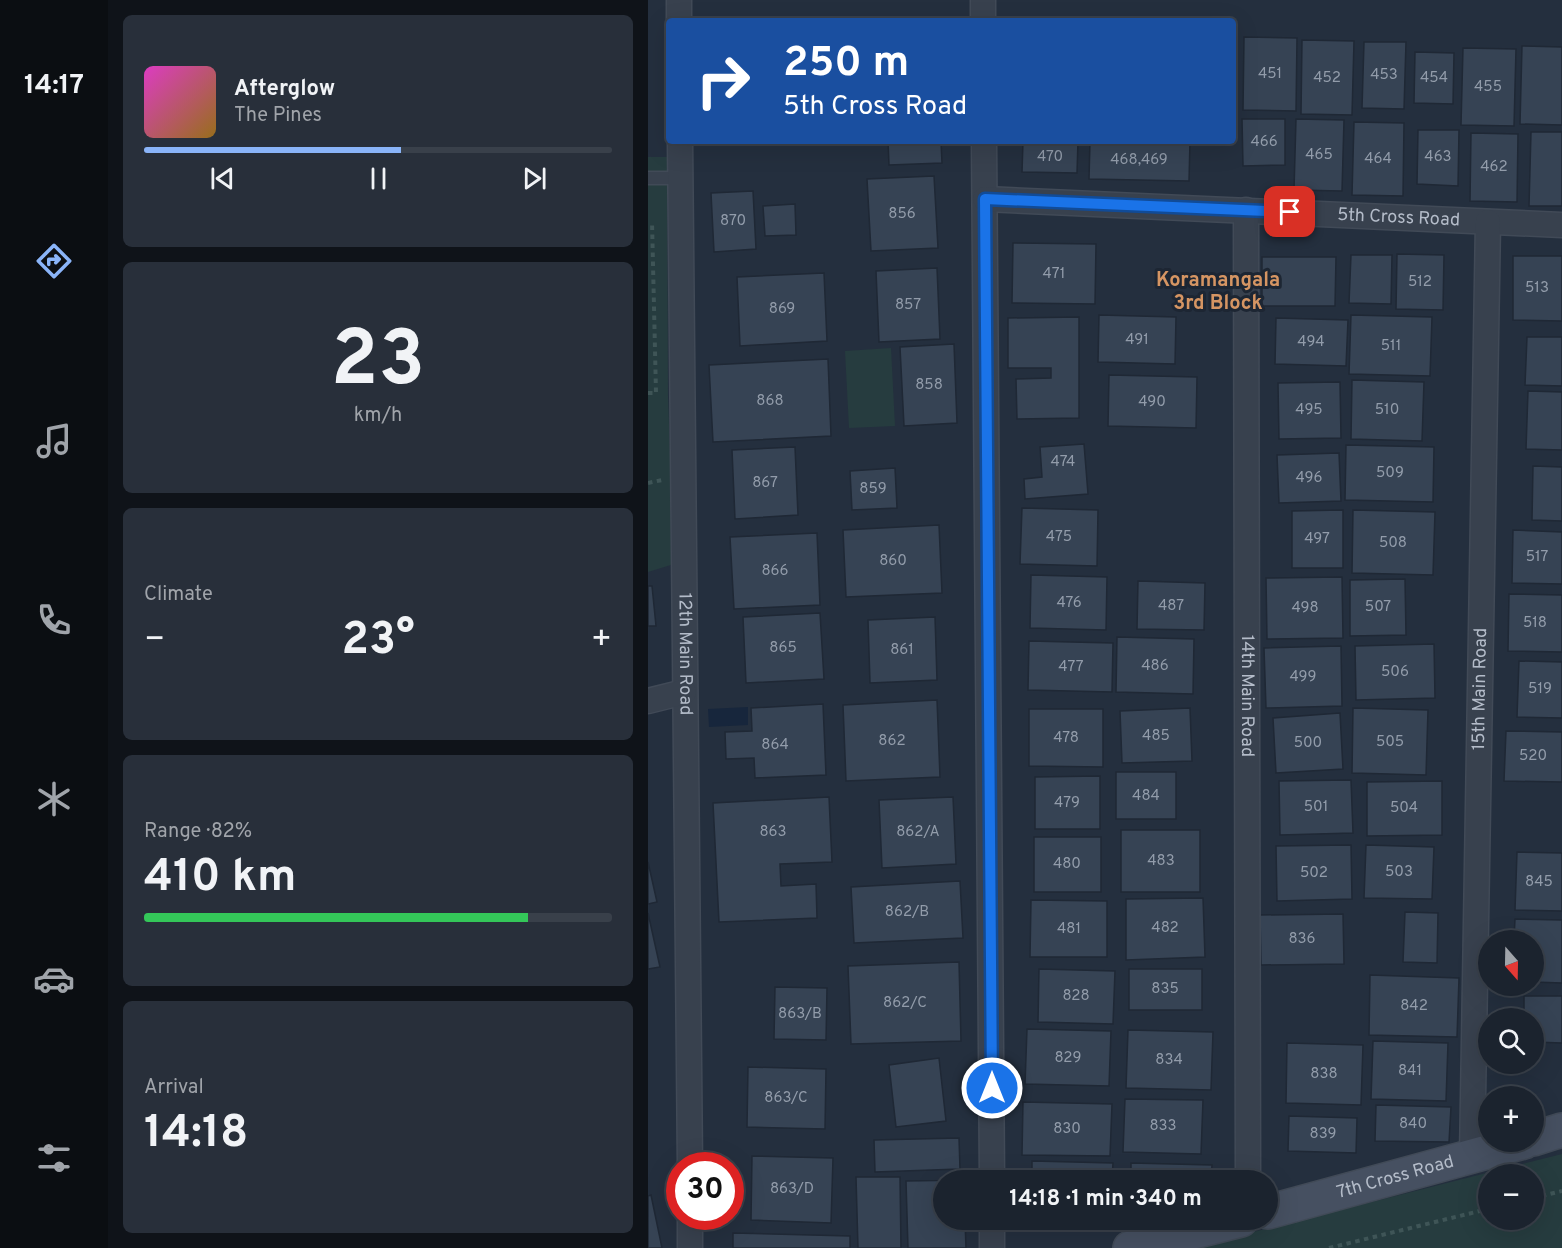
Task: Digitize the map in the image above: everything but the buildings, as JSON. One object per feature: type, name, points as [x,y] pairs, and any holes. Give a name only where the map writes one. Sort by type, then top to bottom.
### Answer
[{"type":"street","points":[[679,0],[679,18]]},
{"type":"street","points":[[983,0],[983,18]]},
{"type":"street","name":"12th Main Road","points":[[680,144],[690,1152]]},
{"type":"street","points":[[984,144],[992,1170]]},
{"type":"street","name":"5th Cross Road","points":[[985,199],[1562,225]]},
{"type":"street","name":"14th Main Road","points":[[1246,210],[1248,1170]]},
{"type":"street","name":"15th Main Road","points":[[1472,1157],[1488,222]]},
{"type":"street","points":[[648,701],[684,692]]},
{"type":"street","points":[[1544,1136],[1562,1130]]},
{"type":"street","name":"7th Cross Road","points":[[1278,1209],[1489,1152]]},
{"type":"street","points":[[690,1230],[690,1248]]},
{"type":"street","points":[[992,1230],[992,1248]]},
{"type":"street","points":[[1130,1248],[1201,1230]]},
{"type":"lane","points":[[648,177],[681,178]]},
{"type":"path","points":[[648,393],[656,393],[652,221]]},
{"type":"path","points":[[1544,1195],[1562,1191]]},
{"type":"path","points":[[1329,1248],[1478,1211]]},
{"type":"green space","points":[[648,157],[667,157],[668,396],[674,564],[648,572]]},
{"type":"green space","points":[[891,348],[895,426],[849,428],[845,351]]},
{"type":"green space","points":[[1562,1154],[1562,1248],[1190,1248],[1261,1230],[1278,1230],[1278,1226],[1478,1175],[1478,1230],[1544,1230],[1544,1164],[1522,1164]]},
{"type":"water","points":[[748,707],[748,725],[709,727],[708,709]]},
{"type":"district","name":"Koramangala 3rd Block","points":[[1218,292]]},
{"type":"route","points":[[992,1088],[985,199],[1290,212]]}]
